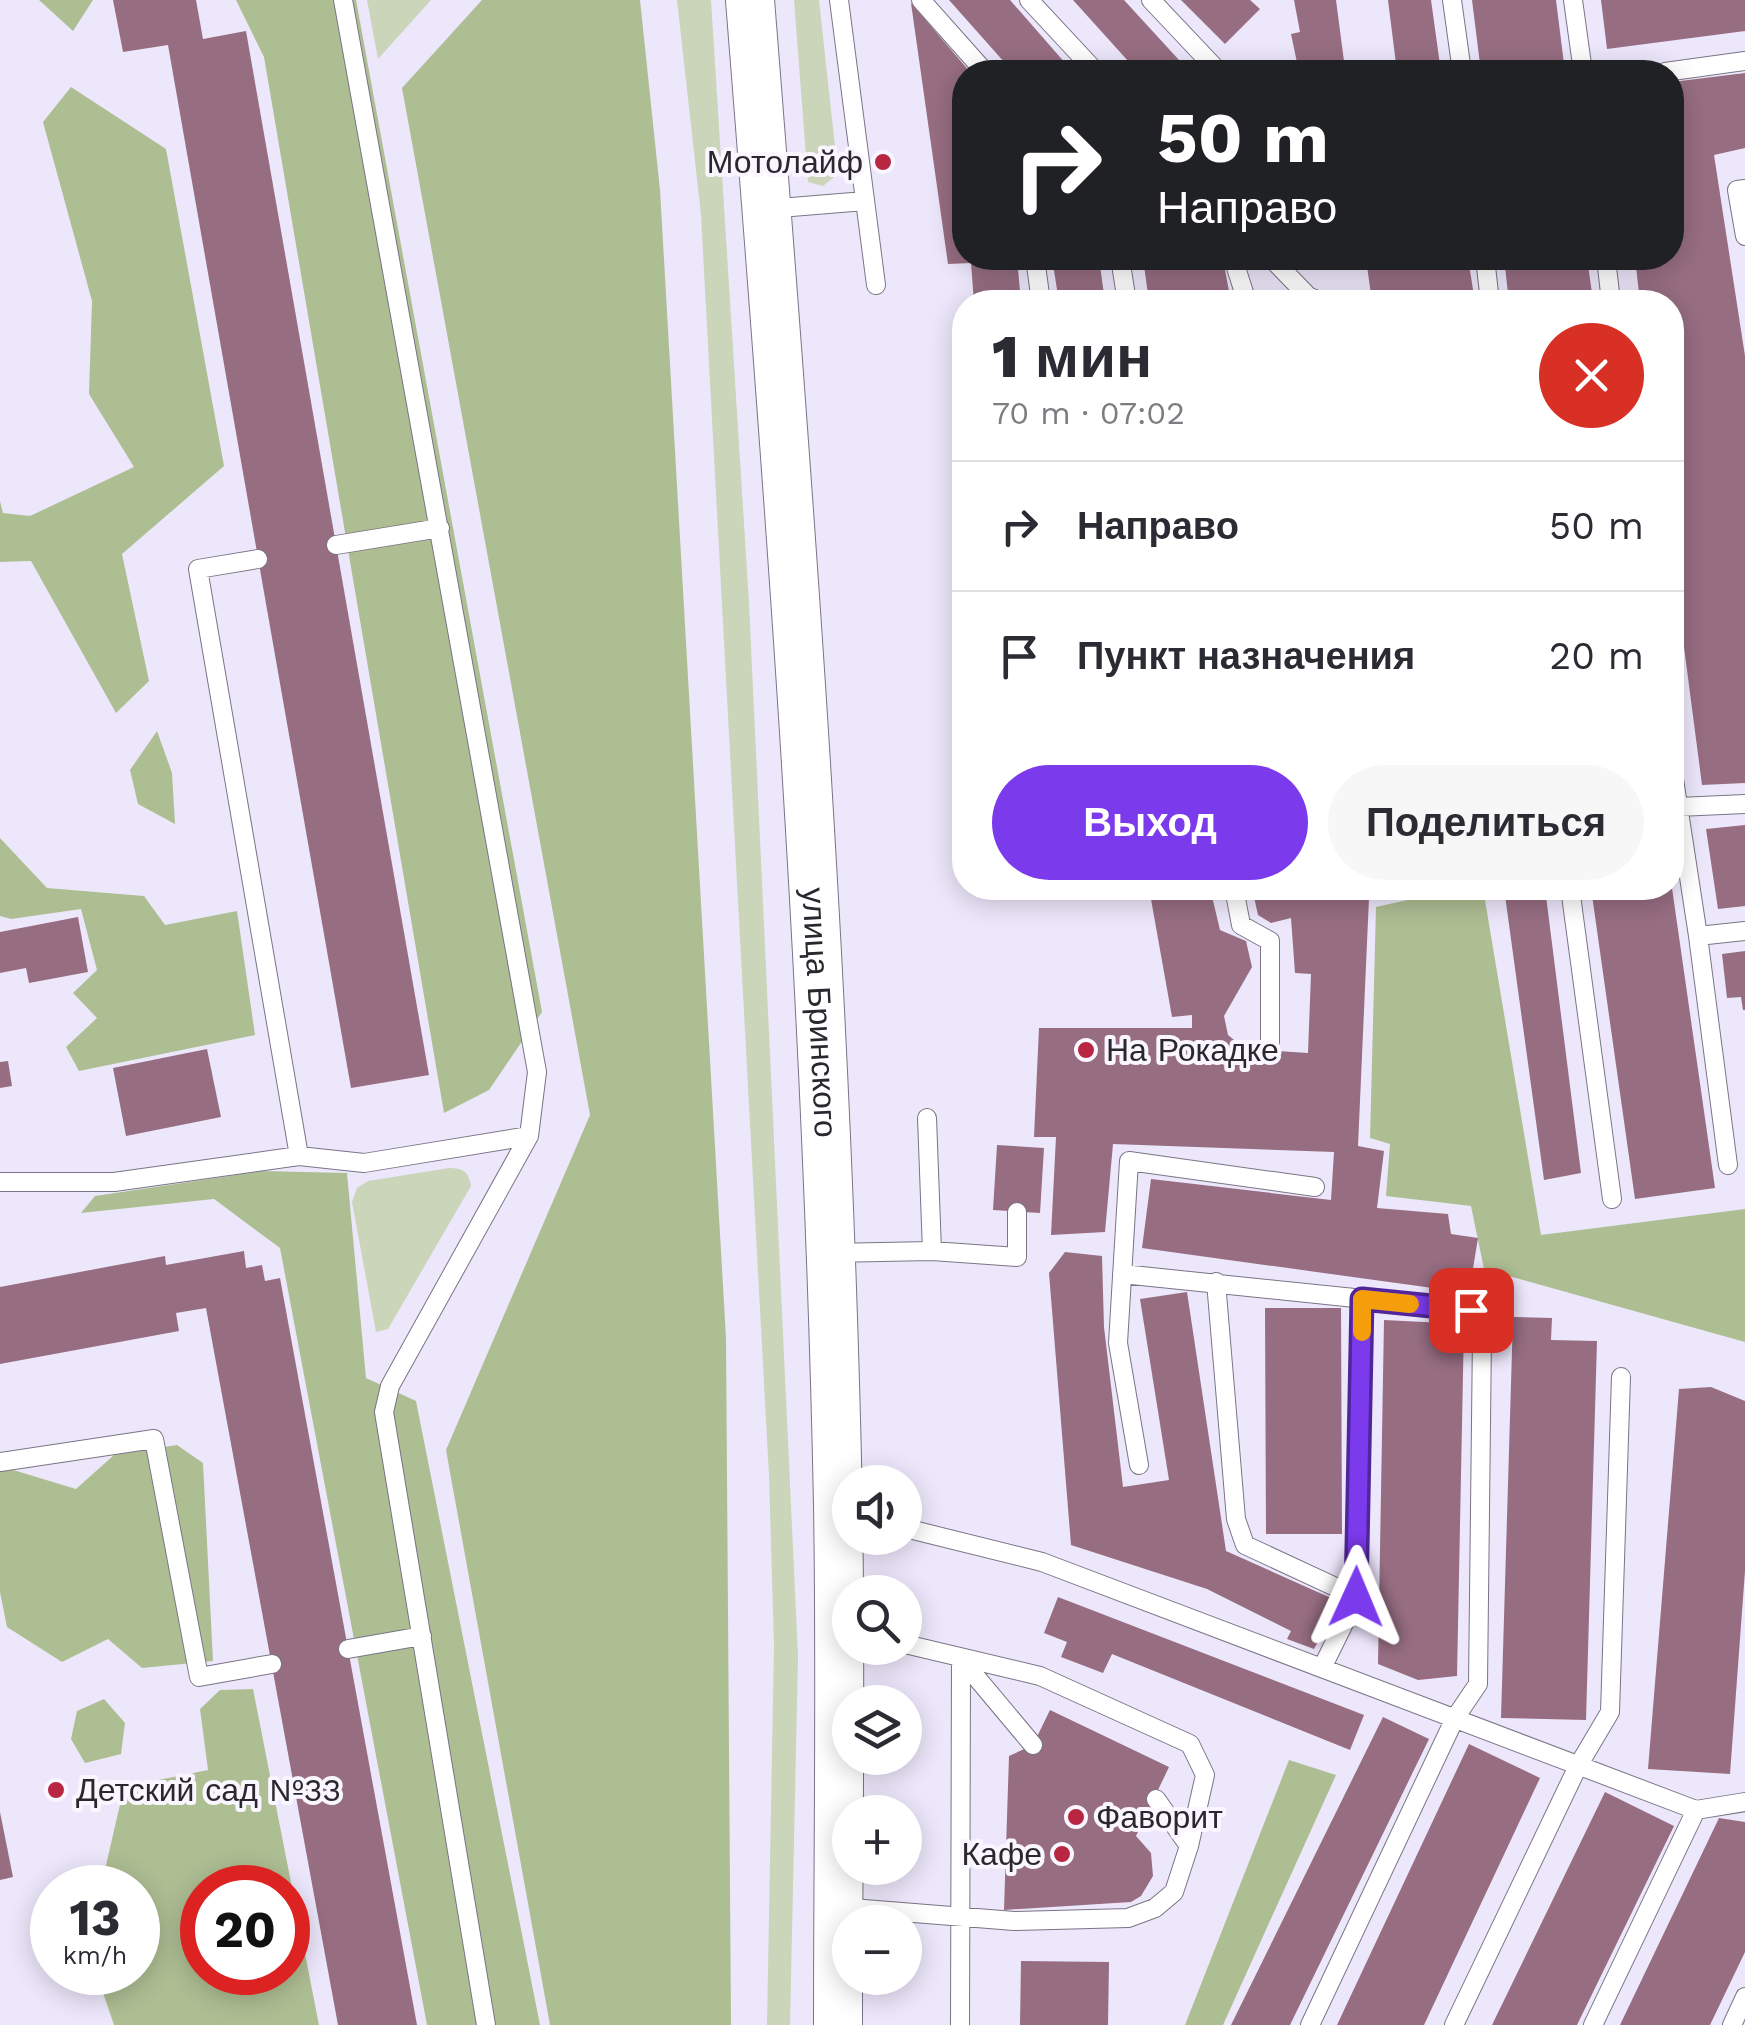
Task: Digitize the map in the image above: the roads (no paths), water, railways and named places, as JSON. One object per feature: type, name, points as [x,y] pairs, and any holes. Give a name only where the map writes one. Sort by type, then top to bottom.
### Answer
[{"type":"main road","name":"улица Бринского","points":[[750,0],[802,642],[842,1465]]},
{"type":"main road","name":"улица Бринского","points":[[838,1905],[843,1665]]},
{"type":"main road","name":"улица Бринского","points":[[838,1995],[838,2025]]},
{"type":"lane","points":[[343,0],[538,1072],[529,1136],[390,1386],[384,1412],[486,2025]]},
{"type":"lane","points":[[839,0],[876,285]]},
{"type":"lane","points":[[921,0],[974,60]]},
{"type":"lane","points":[[1029,0],[1082,60]]},
{"type":"lane","points":[[1151,0],[1208,60]]},
{"type":"lane","points":[[1452,0],[1460,60]]},
{"type":"lane","points":[[1573,0],[1581,60]]},
{"type":"lane","points":[[1684,70],[1745,62]]},
{"type":"lane","points":[[1745,189],[1737,190],[1745,236]]},
{"type":"lane","points":[[767,209],[865,200]]},
{"type":"lane","points":[[1283,270],[1302,290]]},
{"type":"lane","points":[[336,545],[440,528]]},
{"type":"lane","points":[[258,558],[198,569],[299,1156]]},
{"type":"lane","points":[[1684,807],[1745,804]]},
{"type":"lane","points":[[1684,846],[1728,1165]]},
{"type":"lane","points":[[1236,900],[1241,925],[1270,941],[1270,1042]]},
{"type":"lane","points":[[1572,900],[1612,1199]]},
{"type":"lane","points":[[1698,936],[1745,930]]},
{"type":"lane","points":[[926,1118],[932,1251]]},
{"type":"lane","points":[[0,1182],[114,1182],[299,1156],[364,1163],[529,1136]]},
{"type":"lane","points":[[1139,1466],[1118,1343],[1129,1161],[1315,1187]]},
{"type":"lane","points":[[830,1254],[932,1251],[1017,1258],[1017,1212]]},
{"type":"lane","points":[[1122,1274],[1471,1310],[1482,1334],[1478,1684],[1455,1718],[1310,2025]]},
{"type":"lane","points":[[1216,1282],[1236,1519],[1245,1545],[1356,1597]]},
{"type":"lane","points":[[1322,1668],[1356,1597],[1362,1299]]},
{"type":"lane","points":[[1454,2025],[1578,1766],[1610,1712],[1621,1377]]},
{"type":"lane","points":[[0,1462],[154,1439],[199,1676],[272,1664]]},
{"type":"lane","points":[[922,1532],[1042,1562],[1696,1810],[1745,1802]]},
{"type":"lane","points":[[348,1649],[422,1636]]},
{"type":"lane","points":[[922,1649],[1040,1676],[1190,1744],[1206,1775],[1174,1892],[1155,1908],[1128,1918],[1014,1921],[922,1913]]},
{"type":"lane","points":[[961,1659],[1033,1745]]},
{"type":"lane","points":[[960,2025],[961,1659]]},
{"type":"lane","points":[[1156,1799],[1189,1846]]},
{"type":"lane","points":[[1593,2025],[1696,1810]]},
{"type":"lane","points":[[1732,2025],[1745,1997]]},
{"type":"place","name":"Мотолайф","points":[[883,162]]},
{"type":"place","name":"На Рокадке","points":[[1086,1050]]},
{"type":"place","name":"Детский сад №33","points":[[56,1790]]},
{"type":"place","name":"Фаворит","points":[[1076,1817]]},
{"type":"place","name":"Кафе","points":[[1062,1854]]}]
